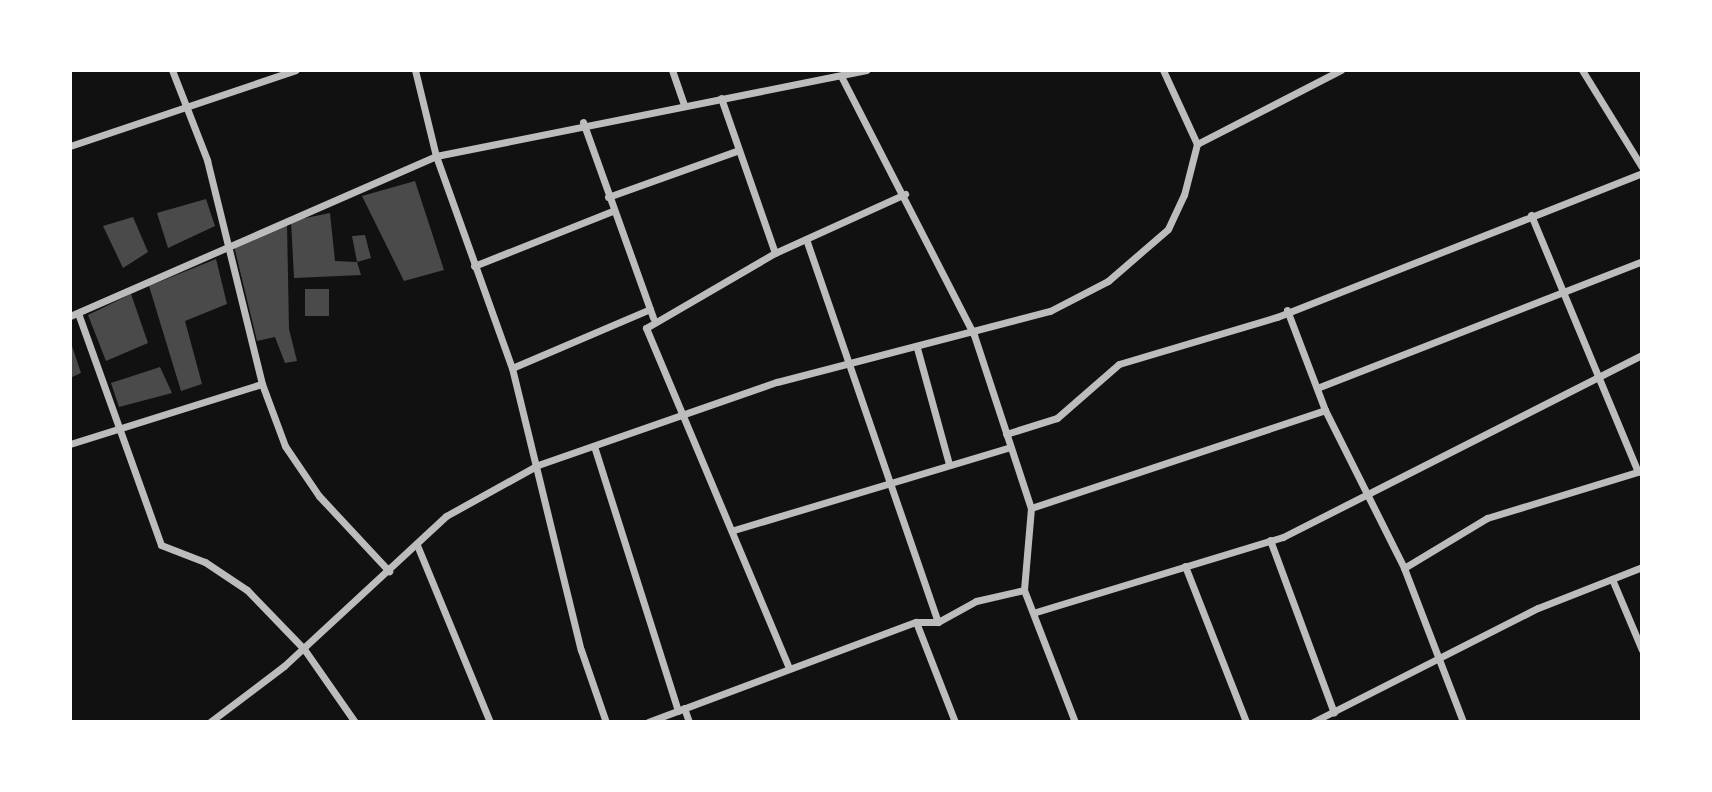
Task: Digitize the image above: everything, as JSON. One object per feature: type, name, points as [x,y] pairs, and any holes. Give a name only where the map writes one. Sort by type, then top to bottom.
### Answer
[{"type":"street","points":[[172,70],[188,105],[228,243],[262,384],[285,446],[319,496],[389,570]]},
{"type":"street","points":[[70,146],[296,70]]},
{"type":"street","points":[[415,70],[436,156],[512,368],[538,465],[581,650],[606,722]]},
{"type":"street","points":[[672,70],[684,104]]},
{"type":"street","points":[[355,722],[304,649],[247,590],[205,562],[160,545],[74,314],[228,243],[436,156],[583,122],[842,78],[867,70]]},
{"type":"street","points":[[210,722],[304,649],[446,516],[538,465],[850,362],[974,335],[1050,311],[1108,281],[1168,229],[1197,144],[1163,70]]},
{"type":"street","points":[[1197,144],[1341,70]]},
{"type":"street","points":[[1582,70],[1642,167]]},
{"type":"street","points":[[842,78],[905,194],[974,335],[1031,508],[1024,590],[1036,612],[1074,722]]},
{"type":"street","points":[[721,98],[775,253]]},
{"type":"street","points":[[583,122],[612,211],[653,318],[646,336],[734,530],[789,668]]},
{"type":"street","points":[[608,197],[739,150]]},
{"type":"street","points":[[1006,434],[1057,418],[1119,364],[1287,310],[1642,173]]},
{"type":"street","points":[[653,318],[775,253],[905,194]]},
{"type":"street","points":[[474,266],[612,211]]},
{"type":"street","points":[[1404,568],[1487,518],[1640,471],[1562,294],[1531,215]]},
{"type":"street","points":[[806,239],[850,362],[887,481],[938,622]]},
{"type":"street","points":[[1317,388],[1642,261]]},
{"type":"street","points":[[512,368],[650,309]]},
{"type":"street","points":[[1287,310],[1325,410],[1369,492],[1404,568],[1436,661],[1463,722]]},
{"type":"street","points":[[916,348],[949,464]]},
{"type":"street","points":[[1036,612],[1270,540],[1337,513],[1369,492],[1598,373],[1642,355]]},
{"type":"street","points":[[70,444],[117,427],[262,384]]},
{"type":"street","points":[[1031,508],[1325,410]]},
{"type":"street","points":[[594,446],[681,710],[689,722]]},
{"type":"street","points":[[734,530],[887,481],[1010,447]]},
{"type":"street","points":[[1270,540],[1334,713]]},
{"type":"street","points":[[417,545],[490,722]]},
{"type":"street","points":[[1185,566],[1246,722]]},
{"type":"street","points":[[1314,722],[1538,608],[1642,567]]},
{"type":"street","points":[[1612,579],[1642,648]]},
{"type":"street","points":[[648,722],[916,622],[938,622],[976,601],[1024,590]]},
{"type":"street","points":[[916,622],[956,722]]},
{"type":"building","points":[[415,181],[444,270],[404,281],[362,196]]},
{"type":"building","points":[[206,199],[215,226],[168,248],[157,213]]},
{"type":"building","points":[[330,213],[335,261],[357,262],[361,275],[294,278],[291,221]]},
{"type":"building","points":[[133,217],[148,252],[123,268],[103,226]]},
{"type":"building","points":[[287,224],[289,329],[297,361],[285,363],[275,337],[257,341],[234,246]]},
{"type":"building","points":[[365,235],[371,258],[357,262],[352,236]]},
{"type":"building","points":[[216,259],[227,304],[185,321],[202,384],[181,391],[149,286]]},
{"type":"building","points":[[305,289],[329,289],[329,316],[305,316]]},
{"type":"building","points":[[131,294],[148,343],[106,361],[88,315]]},
{"type":"building","points":[[70,340],[81,373],[70,378]]},
{"type":"building","points":[[160,367],[172,393],[119,407],[111,383]]}]
